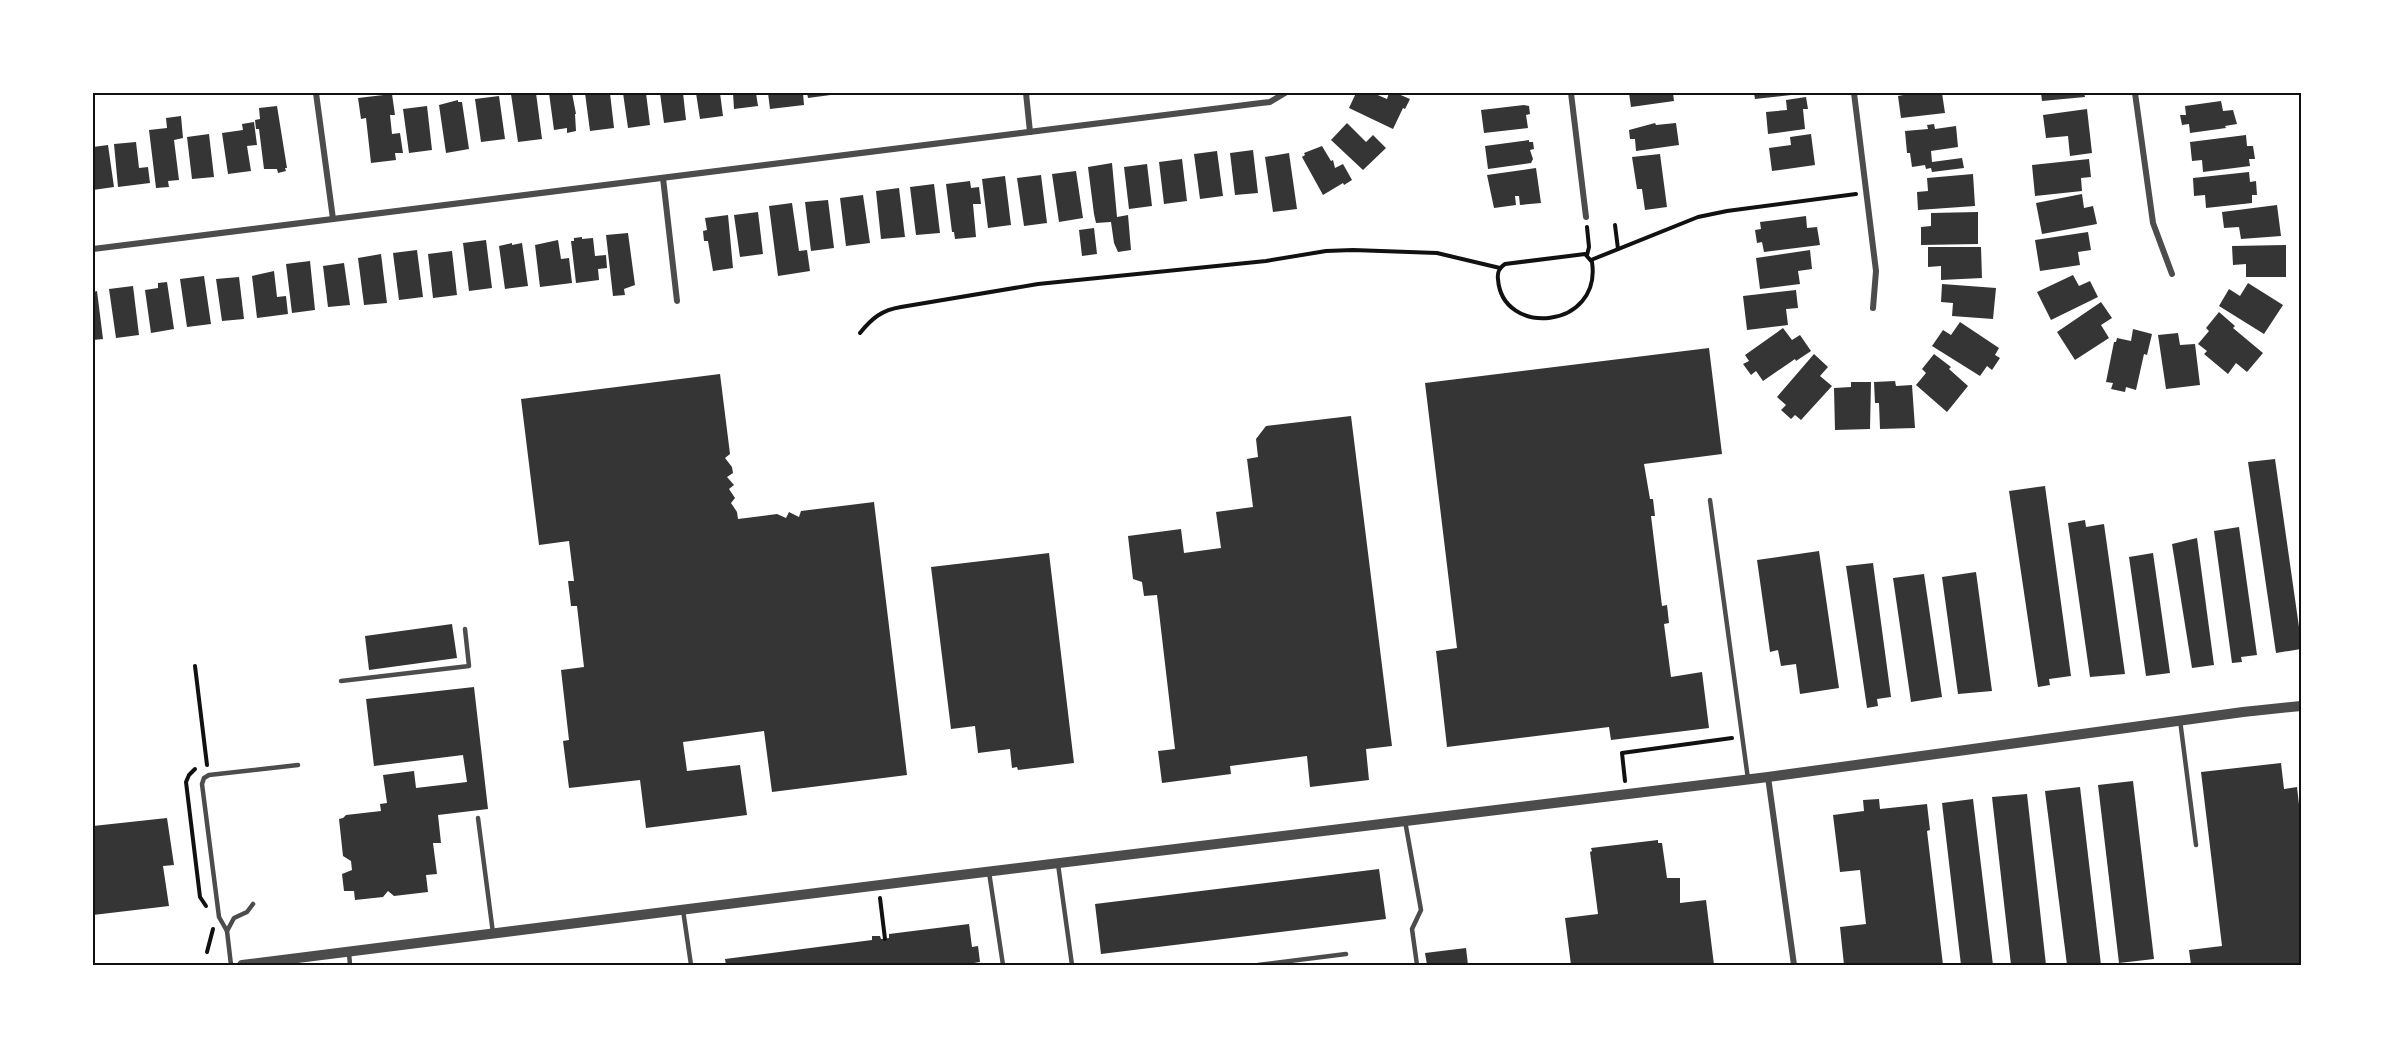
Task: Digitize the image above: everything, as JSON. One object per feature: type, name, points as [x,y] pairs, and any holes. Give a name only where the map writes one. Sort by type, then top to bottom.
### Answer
[{"type":"street","points":[[316,93],[333,219]]},
{"type":"street","points":[[1026,93],[1030,132]]},
{"type":"street","points":[[93,249],[1270,102],[1284,93]]},
{"type":"street","points":[[1571,93],[1586,217]]},
{"type":"street","points":[[1854,93],[1876,271],[1874,308]]},
{"type":"street","points":[[2135,93],[2153,223],[2172,273]]},
{"type":"street","points":[[663,178],[677,301]]},
{"type":"street","points":[[242,965],[1768,777],[2180,720],[2301,706]]},
{"type":"street","points":[[1768,777],[1794,965]]},
{"type":"lane","points":[[1710,500],[1749,779]]},
{"type":"lane","points":[[341,681],[469,666],[465,629]]},
{"type":"lane","points":[[2180,720],[2196,845]]},
{"type":"lane","points":[[231,965],[227,931],[219,917],[202,784],[204,778],[209,775],[298,765]]},
{"type":"lane","points":[[478,818],[493,933]]},
{"type":"lane","points":[[1405,821],[1421,910],[1412,929],[1417,965]]},
{"type":"lane","points":[[1058,864],[1072,965]]},
{"type":"lane","points":[[989,872],[1003,965]]},
{"type":"lane","points":[[227,931],[234,918],[247,912],[253,904]]},
{"type":"lane","points":[[683,910],[691,965]]},
{"type":"lane","points":[[348,952],[350,965]]},
{"type":"lane","points":[[1258,965],[1281,964],[1346,954]]},
{"type":"path","points":[[1591,260],[1698,217],[1868,192]]},
{"type":"path","points":[[1586,217],[1590,247],[1587,255]]},
{"type":"path","points":[[1615,225],[1618,249]]},
{"type":"path","points":[[860,333],[872,318],[880,313],[901,307],[1038,285],[1266,261],[1326,251],[1437,253],[1500,268]]},
{"type":"path","points":[[1587,255],[1593,267],[1591,287],[1581,303],[1571,312],[1548,319],[1538,319],[1521,313],[1506,301],[1498,282],[1500,268],[1505,264],[1587,255]]},
{"type":"path","points":[[195,666],[207,766]]},
{"type":"path","points":[[1626,794],[1622,753],[1743,737]]},
{"type":"path","points":[[878,885],[885,939]]},
{"type":"building","points":[[536,93],[542,139],[518,142],[511,94]]},
{"type":"building","points":[[549,93],[572,93],[576,131],[567,133],[567,128],[554,130]]},
{"type":"building","points":[[585,93],[610,93],[614,128],[590,131]]},
{"type":"building","points":[[623,93],[646,93],[650,125],[628,128]]},
{"type":"building","points":[[660,93],[683,93],[686,120],[664,123]]},
{"type":"building","points":[[696,93],[720,93],[723,116],[700,119]]},
{"type":"building","points":[[733,93],[756,93],[758,106],[734,109]]},
{"type":"building","points":[[768,93],[803,93],[804,105],[770,109]]},
{"type":"building","points":[[807,93],[838,93],[838,94],[808,98]]},
{"type":"building","points":[[1356,93],[1373,93],[1387,99],[1389,93],[1396,93],[1410,99],[1393,129],[1349,108]]},
{"type":"building","points":[[1629,93],[1673,93],[1674,101],[1631,107]]},
{"type":"building","points":[[1754,93],[1791,93],[1791,95],[1755,99]]},
{"type":"building","points":[[1914,93],[1942,93],[1945,113],[1901,118],[1898,96]]},
{"type":"building","points":[[2041,93],[2084,93],[2085,97],[2042,101]]},
{"type":"building","points":[[392,94],[395,115],[390,115],[392,134],[400,133],[403,153],[395,153],[396,160],[371,163],[366,118],[361,119],[358,98]]},
{"type":"building","points":[[499,96],[505,139],[481,142],[475,99]]},
{"type":"building","points":[[1806,97],[1808,109],[1803,109],[1805,129],[1768,134],[1766,112],[1787,110],[1786,100]]},
{"type":"building","points":[[458,100],[462,102],[469,149],[446,153],[439,105]]},
{"type":"building","points":[[2221,101],[2223,111],[2233,110],[2237,124],[2225,126],[2226,128],[2190,133],[2189,124],[2182,125],[2180,115],[2186,115],[2185,106]]},
{"type":"building","points":[[277,106],[287,168],[285,168],[286,171],[278,173],[277,169],[264,169],[259,129],[256,129],[255,120],[260,119],[259,108]]},
{"type":"building","points":[[427,106],[432,150],[409,153],[403,109]]},
{"type":"building","points":[[1529,106],[1530,114],[1526,115],[1528,128],[1484,133],[1481,110]]},
{"type":"building","points":[[2087,109],[2092,153],[2070,156],[2068,136],[2046,138],[2043,115]]},
{"type":"building","points":[[181,116],[183,138],[174,140],[179,180],[168,181],[169,187],[156,188],[149,130],[167,128],[166,118]]},
{"type":"building","points":[[254,122],[257,145],[247,146],[251,171],[228,174],[222,133],[243,130],[242,124]]},
{"type":"building","points":[[1347,123],[1366,142],[1373,135],[1386,148],[1363,170],[1331,140]]},
{"type":"building","points":[[1655,123],[1656,125],[1676,123],[1679,145],[1636,151],[1635,139],[1630,139],[1629,130]]},
{"type":"building","points":[[1934,124],[1935,129],[1956,126],[1958,147],[1931,151],[1932,162],[1962,158],[1964,168],[1932,172],[1931,168],[1926,169],[1925,165],[1912,167],[1910,153],[1907,153],[1905,131],[1928,129],[1927,125]]},
{"type":"building","points":[[209,134],[214,177],[192,179],[187,137]]},
{"type":"building","points":[[1811,134],[1815,165],[1772,171],[1769,148],[1791,145],[1790,137]]},
{"type":"building","points":[[2246,135],[2247,146],[2253,146],[2255,159],[2249,159],[2250,166],[2203,172],[2202,160],[2192,161],[2190,142]]},
{"type":"building","points":[[1529,140],[1533,142],[1534,149],[1530,150],[1533,159],[1531,163],[1488,169],[1485,146]]},
{"type":"building","points":[[136,142],[139,168],[148,167],[150,183],[118,187],[114,144]]},
{"type":"building","points":[[108,145],[114,187],[93,190],[93,147]]},
{"type":"building","points":[[1322,146],[1331,161],[1333,160],[1335,168],[1343,164],[1352,180],[1323,195],[1302,157],[1304,153]]},
{"type":"building","points":[[1253,150],[1258,193],[1235,195],[1230,153]]},
{"type":"building","points":[[1217,151],[1223,196],[1200,199],[1194,154]]},
{"type":"building","points":[[1289,153],[1297,209],[1273,212],[1265,157]]},
{"type":"building","points":[[1660,154],[1667,207],[1645,210],[1642,189],[1637,189],[1632,157]]},
{"type":"building","points":[[1182,159],[1187,201],[1164,204],[1159,162]]},
{"type":"building","points":[[2089,159],[2091,177],[2081,178],[2082,191],[2035,196],[2032,165]]},
{"type":"building","points":[[1112,163],[1117,217],[1128,215],[1131,250],[1118,252],[1114,243],[1111,222],[1096,223],[1088,167]]},
{"type":"building","points":[[1147,164],[1152,206],[1129,209],[1124,167]]},
{"type":"building","points":[[1536,168],[1541,203],[1520,205],[1519,196],[1515,196],[1516,205],[1494,208],[1487,175]]},
{"type":"building","points":[[1076,171],[1083,218],[1059,222],[1052,174]]},
{"type":"building","points":[[2249,172],[2250,182],[2256,181],[2257,195],[2252,195],[2252,203],[2206,208],[2205,195],[2194,196],[2193,178]]},
{"type":"building","points":[[1973,174],[1975,206],[1918,210],[1917,192],[1928,191],[1927,178]]},
{"type":"building","points":[[1041,175],[1047,223],[1024,226],[1017,178]]},
{"type":"building","points":[[1005,176],[1011,225],[988,228],[982,179]]},
{"type":"building","points":[[970,181],[971,188],[979,187],[981,204],[973,204],[976,237],[955,239],[954,232],[952,232],[946,184]]},
{"type":"building","points":[[934,184],[940,233],[916,235],[910,187]]},
{"type":"building","points":[[899,188],[905,237],[881,239],[876,191]]},
{"type":"building","points":[[2082,194],[2084,208],[2093,206],[2097,224],[2042,234],[2036,203]]},
{"type":"building","points":[[863,195],[870,243],[846,246],[840,198]]},
{"type":"building","points":[[828,200],[834,248],[811,251],[805,202]]},
{"type":"building","points":[[792,203],[799,251],[807,250],[810,271],[778,276],[769,206]]},
{"type":"building","points":[[2277,205],[2281,236],[2241,239],[2239,227],[2224,228],[2222,212]]},
{"type":"building","points":[[758,212],[763,254],[740,257],[734,215]]},
{"type":"building","points":[[1978,212],[1978,244],[1921,245],[1921,227],[1931,226],[1931,213]]},
{"type":"building","points":[[728,215],[733,268],[713,271],[708,241],[704,241],[703,231],[707,230],[705,218]]},
{"type":"building","points":[[1806,216],[1807,228],[1817,227],[1820,245],[1764,252],[1762,242],[1757,243],[1755,230],[1761,229],[1760,222]]},
{"type":"building","points":[[1094,228],[1097,254],[1082,256],[1079,230]]},
{"type":"building","points":[[2088,232],[2091,250],[2078,252],[2080,265],[2040,271],[2035,240]]},
{"type":"building","points":[[628,233],[635,285],[624,289],[625,295],[613,296],[606,235]]},
{"type":"building","points":[[582,237],[582,239],[593,238],[595,256],[606,255],[607,268],[598,269],[599,280],[576,283],[571,241]]},
{"type":"building","points":[[486,240],[492,288],[469,291],[463,243]]},
{"type":"building","points":[[558,240],[561,259],[569,258],[572,283],[540,287],[535,245]]},
{"type":"building","points":[[512,243],[512,245],[522,243],[528,286],[505,289],[499,246]]},
{"type":"building","points":[[2286,245],[2286,277],[2246,277],[2246,264],[2233,265],[2232,246]]},
{"type":"building","points":[[1928,247],[1981,247],[1982,278],[1941,280],[1941,266],[1928,267]]},
{"type":"building","points":[[417,250],[423,297],[399,300],[393,253]]},
{"type":"building","points":[[1810,250],[1812,269],[1798,271],[1800,284],[1760,289],[1756,258]]},
{"type":"building","points":[[452,251],[457,295],[433,298],[428,254]]},
{"type":"building","points":[[381,254],[387,303],[364,305],[358,258]]},
{"type":"building","points":[[310,261],[315,310],[292,313],[286,264]]},
{"type":"building","points":[[344,263],[350,305],[328,307],[323,266]]},
{"type":"building","points":[[274,271],[277,297],[286,296],[288,314],[257,318],[252,276]]},
{"type":"building","points":[[2073,275],[2079,286],[2090,281],[2098,297],[2051,320],[2037,292]]},
{"type":"building","points":[[204,276],[211,324],[187,327],[180,279]]},
{"type":"building","points":[[239,277],[244,319],[222,321],[216,279]]},
{"type":"building","points":[[167,282],[174,329],[151,333],[145,290],[158,288],[158,283]]},
{"type":"building","points":[[2248,283],[2283,305],[2264,334],[2219,306],[2229,289],[2240,296]]},
{"type":"building","points":[[1942,284],[1996,288],[1993,319],[1952,316],[1953,303],[1941,302]]},
{"type":"building","points":[[133,286],[139,335],[116,338],[109,289]]},
{"type":"building","points":[[1796,290],[1798,308],[1786,309],[1788,325],[1747,330],[1743,296]]},
{"type":"building","points":[[97,291],[103,339],[93,340],[93,292]]},
{"type":"building","points":[[2101,302],[2112,318],[2101,325],[2109,338],[2075,360],[2057,332]]},
{"type":"building","points":[[2219,312],[2235,326],[2233,328],[2263,353],[2247,372],[2236,363],[2228,374],[2204,354],[2207,351],[2198,344],[2209,331],[2206,328]]},
{"type":"building","points":[[1960,322],[1999,348],[1995,355],[2000,358],[1992,370],[1987,366],[1980,376],[1932,346],[1943,330],[1951,335]]},
{"type":"building","points":[[1783,328],[1792,340],[1800,335],[1811,351],[1763,381],[1756,371],[1751,375],[1743,364],[1749,361],[1745,355]]},
{"type":"building","points":[[2133,329],[2152,334],[2147,355],[2144,354],[2136,390],[2126,387],[2125,392],[2111,389],[2113,383],[2106,382],[2114,342],[2117,338],[2131,341]]},
{"type":"building","points":[[2178,333],[2180,345],[2195,344],[2200,385],[2166,389],[2158,335]]},
{"type":"building","points":[[1709,348],[1722,454],[1644,464],[1650,499],[1653,499],[1655,516],[1651,516],[1662,606],[1667,605],[1669,623],[1664,624],[1671,677],[1702,672],[1709,728],[1611,740],[1609,727],[1447,747],[1436,651],[1457,648],[1425,383]]},
{"type":"building","points":[[1814,354],[1828,367],[1820,376],[1832,386],[1801,420],[1795,415],[1791,419],[1781,410],[1786,405],[1777,397]]},
{"type":"building","points":[[1934,354],[1951,367],[1949,369],[1968,386],[1947,412],[1916,385],[1926,373],[1922,369]]},
{"type":"building","points":[[720,374],[730,454],[725,458],[732,467],[733,473],[727,477],[734,485],[729,489],[735,498],[731,503],[737,512],[738,519],[777,514],[786,518],[789,512],[799,517],[801,511],[874,502],[907,775],[772,792],[764,731],[683,742],[687,771],[740,765],[747,815],[646,828],[640,780],[569,788],[563,741],[569,740],[561,670],[584,667],[577,606],[571,606],[568,581],[574,581],[569,541],[539,545],[521,399]]},
{"type":"building","points":[[1895,381],[1896,386],[1912,385],[1915,428],[1880,429],[1879,403],[1875,403],[1874,382]]},
{"type":"building","points":[[1851,382],[1871,382],[1870,429],[1835,430],[1834,388],[1851,387]]},
{"type":"building","points":[[1351,416],[1392,746],[1366,749],[1369,780],[1310,787],[1307,756],[1230,766],[1231,774],[1162,783],[1158,751],[1175,749],[1157,595],[1144,596],[1142,582],[1133,579],[1128,536],[1181,529],[1184,553],[1221,548],[1216,512],[1253,507],[1247,459],[1258,457],[1256,439],[1266,426]]},
{"type":"building","points":[[2275,459],[2301,641],[2301,649],[2276,653],[2248,462]]},
{"type":"building","points":[[2045,486],[2071,676],[2049,679],[2050,685],[2038,687],[2009,491]]},
{"type":"building","points":[[2085,520],[2086,527],[2104,524],[2125,674],[2090,677],[2068,523]]},
{"type":"building","points":[[2239,527],[2257,655],[2241,657],[2242,662],[2232,663],[2214,531]]},
{"type":"building","points":[[2197,538],[2214,665],[2192,668],[2172,544]]},
{"type":"building","points":[[1819,551],[1839,688],[1800,694],[1796,664],[1781,666],[1778,650],[1770,652],[1757,560]]},
{"type":"building","points":[[1049,553],[1074,763],[1018,770],[1017,767],[1012,768],[1010,749],[978,753],[975,726],[951,729],[931,567]]},
{"type":"building","points":[[2153,553],[2170,673],[2146,676],[2129,557]]},
{"type":"building","points":[[1873,563],[1891,697],[1877,699],[1878,706],[1867,708],[1846,566]]},
{"type":"building","points":[[1976,572],[1992,691],[1958,694],[1942,577]]},
{"type":"building","points":[[1924,574],[1942,697],[1911,702],[1893,578]]},
{"type":"building","points":[[452,624],[457,658],[369,670],[365,636]]},
{"type":"building","points":[[474,687],[488,809],[438,815],[441,843],[433,843],[437,874],[426,875],[428,892],[394,896],[388,891],[383,897],[355,900],[354,891],[344,891],[342,874],[352,870],[351,861],[343,856],[339,819],[346,815],[381,811],[380,804],[387,803],[383,775],[414,771],[416,788],[467,782],[463,755],[374,766],[366,699]]},
{"type":"building","points":[[2281,763],[2284,789],[2297,787],[2301,822],[2301,965],[2191,965],[2189,950],[2222,946],[2201,772]]},
{"type":"building","points":[[2133,781],[2154,959],[2119,963],[2098,785]]},
{"type":"building","points":[[2080,787],[2101,965],[2067,965],[2045,791]]},
{"type":"building","points":[[2027,794],[2046,965],[2011,965],[1992,797]]},
{"type":"building","points":[[1879,799],[1880,809],[1927,804],[1930,830],[1927,831],[1943,965],[1844,965],[1840,927],[1866,924],[1860,870],[1840,872],[1833,815],[1864,811],[1863,800]]},
{"type":"building","points":[[1973,799],[1993,965],[1961,965],[1942,803]]},
{"type":"building","points":[[167,818],[174,865],[163,866],[169,906],[93,915],[93,826]]},
{"type":"building","points":[[1658,840],[1658,843],[1662,843],[1667,878],[1680,878],[1680,903],[1706,900],[1714,965],[1571,965],[1565,918],[1598,914],[1591,848]]},
{"type":"building","points":[[1379,869],[1386,919],[1101,954],[1095,904]]},
{"type":"building","points":[[969,924],[972,947],[978,946],[980,962],[974,965],[726,965],[725,959],[872,940],[872,936],[880,936],[881,939],[889,938],[889,934]]},
{"type":"building","points":[[1466,948],[1468,965],[1427,965],[1425,953]]}]
